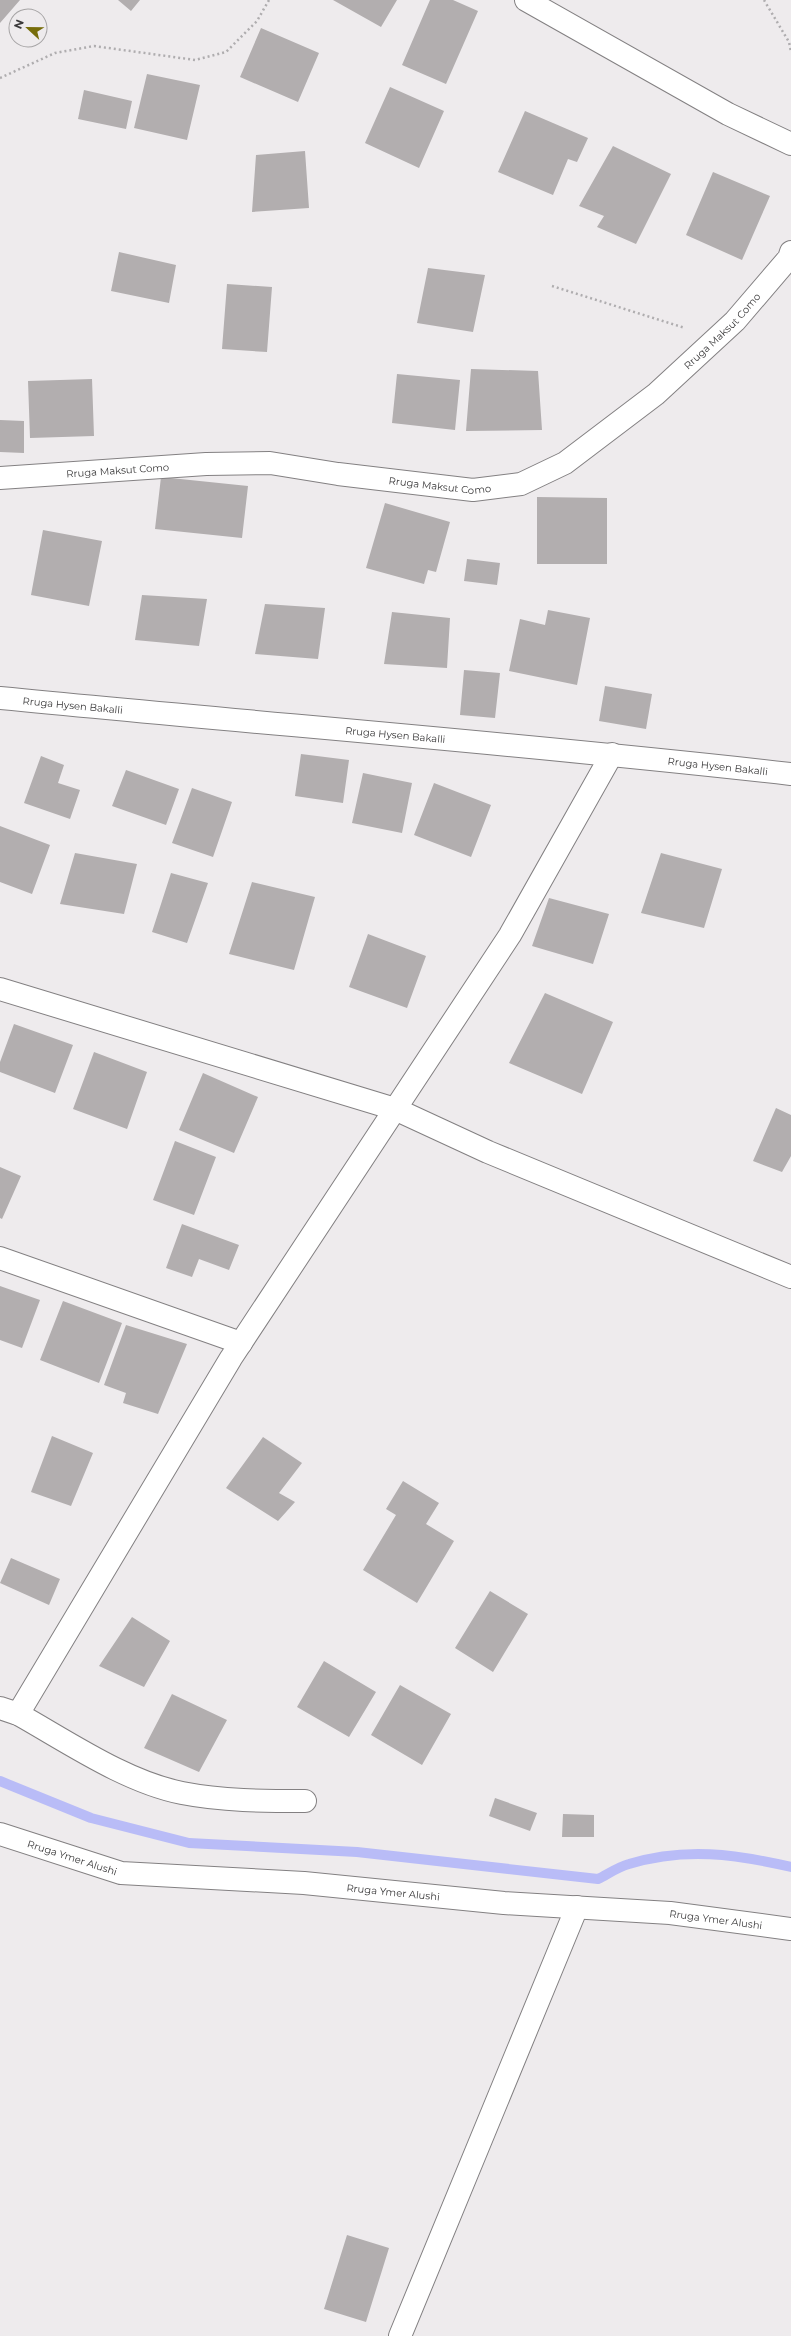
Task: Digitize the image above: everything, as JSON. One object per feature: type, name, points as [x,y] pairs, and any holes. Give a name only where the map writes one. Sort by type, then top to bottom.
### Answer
[{"type":"street","points":[[526,0],[701,99],[791,144]]},
{"type":"street","name":"Rruga Maksut Como","points":[[0,478],[206,464],[270,463],[338,474],[473,490],[521,484],[565,463],[656,394],[735,320],[789,258],[791,252]]},
{"type":"street","name":"Rruga Hysen Bakalli","points":[[0,698],[403,737],[612,754],[791,774]]},
{"type":"street","points":[[306,1801],[232,1801],[180,1792],[123,1773],[9,1711],[241,1343],[510,935],[612,754]]},
{"type":"street","points":[[0,989],[395,1109],[488,1152],[791,1277]]},
{"type":"street","points":[[0,1258],[241,1343]]},
{"type":"street","name":"Rruga Ymer Alushi","points":[[0,1834],[121,1874],[304,1883],[504,1903],[670,1913],[791,1929]]},
{"type":"street","points":[[400,2336],[578,1907]]},
{"type":"path","points":[[0,78],[54,53],[94,46],[195,60],[226,52],[257,21],[269,0]]},
{"type":"path","points":[[764,0],[789,42],[791,52]]},
{"type":"path","points":[[552,286],[716,338]]},
{"type":"building","points":[[0,0],[20,0],[13,8],[8,8],[8,14],[0,23]]},
{"type":"building","points":[[118,0],[140,0],[131,11]]},
{"type":"building","points":[[333,0],[397,0],[381,27]]},
{"type":"building","points":[[430,0],[453,0],[478,11],[446,84],[402,65]]},
{"type":"building","points":[[261,28],[319,53],[298,102],[240,77]]},
{"type":"building","points":[[147,74],[200,85],[187,140],[134,128]]},
{"type":"building","points":[[390,87],[444,111],[419,168],[365,143]]},
{"type":"building","points":[[84,90],[132,101],[126,129],[78,119]]},
{"type":"building","points":[[525,111],[588,138],[577,162],[568,159],[553,195],[498,172]]},
{"type":"building","points":[[613,146],[671,174],[636,244],[597,227],[604,216],[579,206]]},
{"type":"building","points":[[305,151],[309,208],[252,212],[256,155]]},
{"type":"building","points":[[713,172],[770,196],[742,260],[686,235]]},
{"type":"building","points":[[119,252],[176,265],[169,303],[111,291]]},
{"type":"building","points":[[428,268],[485,275],[473,332],[417,323]]},
{"type":"building","points":[[227,284],[272,287],[267,352],[222,349]]},
{"type":"building","points":[[471,369],[538,371],[542,430],[466,431]]},
{"type":"building","points":[[397,374],[460,380],[455,430],[392,423]]},
{"type":"building","points":[[92,379],[94,436],[30,438],[28,381]]},
{"type":"building","points":[[0,420],[24,421],[24,453],[0,452]]},
{"type":"building","points":[[161,477],[248,486],[242,538],[155,529]]},
{"type":"building","points":[[537,497],[607,498],[607,564],[537,564]]},
{"type":"building","points":[[385,503],[450,522],[436,572],[428,570],[424,584],[366,568]]},
{"type":"building","points":[[43,530],[102,541],[89,606],[31,595]]},
{"type":"building","points":[[467,559],[500,563],[497,585],[464,581]]},
{"type":"building","points":[[142,595],[207,599],[199,646],[135,640]]},
{"type":"building","points":[[265,604],[325,608],[318,659],[255,654]]},
{"type":"building","points":[[548,610],[590,618],[577,685],[509,671],[520,619],[545,625]]},
{"type":"building","points":[[392,612],[450,618],[447,668],[384,664]]},
{"type":"building","points":[[464,670],[500,673],[495,718],[460,715]]},
{"type":"building","points":[[605,686],[652,694],[646,729],[599,721]]},
{"type":"building","points":[[301,754],[349,760],[343,803],[295,796]]},
{"type":"building","points":[[41,756],[64,765],[58,783],[80,790],[70,819],[24,803]]},
{"type":"building","points":[[126,770],[179,789],[166,825],[112,806]]},
{"type":"building","points":[[363,773],[412,783],[402,833],[352,823]]},
{"type":"building","points":[[434,783],[491,805],[471,857],[414,835]]},
{"type":"building","points":[[192,788],[232,802],[213,857],[172,843]]},
{"type":"building","points":[[0,826],[50,845],[32,894],[0,882]]},
{"type":"building","points":[[75,853],[137,864],[124,914],[60,904]]},
{"type":"building","points":[[661,853],[722,869],[704,928],[641,913]]},
{"type":"building","points":[[171,873],[208,883],[187,943],[152,932]]},
{"type":"building","points":[[252,882],[315,897],[294,970],[229,954]]},
{"type":"building","points":[[549,898],[609,914],[593,964],[532,946]]},
{"type":"building","points":[[368,934],[426,956],[407,1008],[349,987]]},
{"type":"building","points":[[545,993],[613,1022],[582,1094],[509,1063]]},
{"type":"building","points":[[14,1024],[73,1045],[55,1093],[0,1072],[0,1062]]},
{"type":"building","points":[[94,1052],[147,1072],[127,1129],[73,1109]]},
{"type":"building","points":[[203,1073],[258,1097],[234,1153],[179,1130]]},
{"type":"building","points":[[776,1108],[791,1115],[791,1156],[782,1172],[753,1161]]},
{"type":"building","points":[[175,1141],[216,1157],[194,1215],[153,1200]]},
{"type":"building","points":[[0,1167],[21,1176],[2,1219],[0,1218]]},
{"type":"building","points":[[182,1224],[239,1245],[229,1270],[199,1259],[192,1277],[166,1268]]},
{"type":"building","points":[[0,1286],[40,1300],[22,1348],[0,1340]]},
{"type":"building","points":[[63,1301],[122,1323],[99,1383],[40,1360]]},
{"type":"building","points":[[126,1325],[187,1344],[158,1414],[123,1403],[126,1393],[104,1385]]},
{"type":"building","points":[[52,1436],[93,1453],[71,1506],[31,1492]]},
{"type":"building","points":[[263,1437],[302,1463],[279,1493],[295,1502],[278,1521],[226,1488]]},
{"type":"building","points":[[403,1481],[439,1503],[426,1524],[454,1541],[417,1603],[363,1570],[396,1515],[386,1509]]},
{"type":"building","points":[[11,1558],[60,1579],[49,1605],[0,1583]]},
{"type":"building","points":[[490,1591],[528,1614],[493,1672],[455,1648]]},
{"type":"building","points":[[132,1617],[170,1641],[144,1687],[99,1666]]},
{"type":"building","points":[[324,1661],[376,1692],[349,1737],[297,1707]]},
{"type":"building","points":[[400,1685],[451,1714],[422,1765],[371,1735]]},
{"type":"building","points":[[172,1694],[227,1720],[199,1772],[144,1748]]},
{"type":"building","points":[[495,1798],[537,1813],[530,1831],[489,1816]]},
{"type":"building","points":[[563,1814],[594,1815],[594,1837],[562,1837]]},
{"type":"building","points":[[347,2235],[389,2248],[366,2322],[324,2309]]},
{"type":"waterway","points":[[0,1781],[91,1818],[189,1843],[357,1852],[598,1879],[629,1864],[670,1855],[710,1854],[770,1862],[791,1867]]}]
